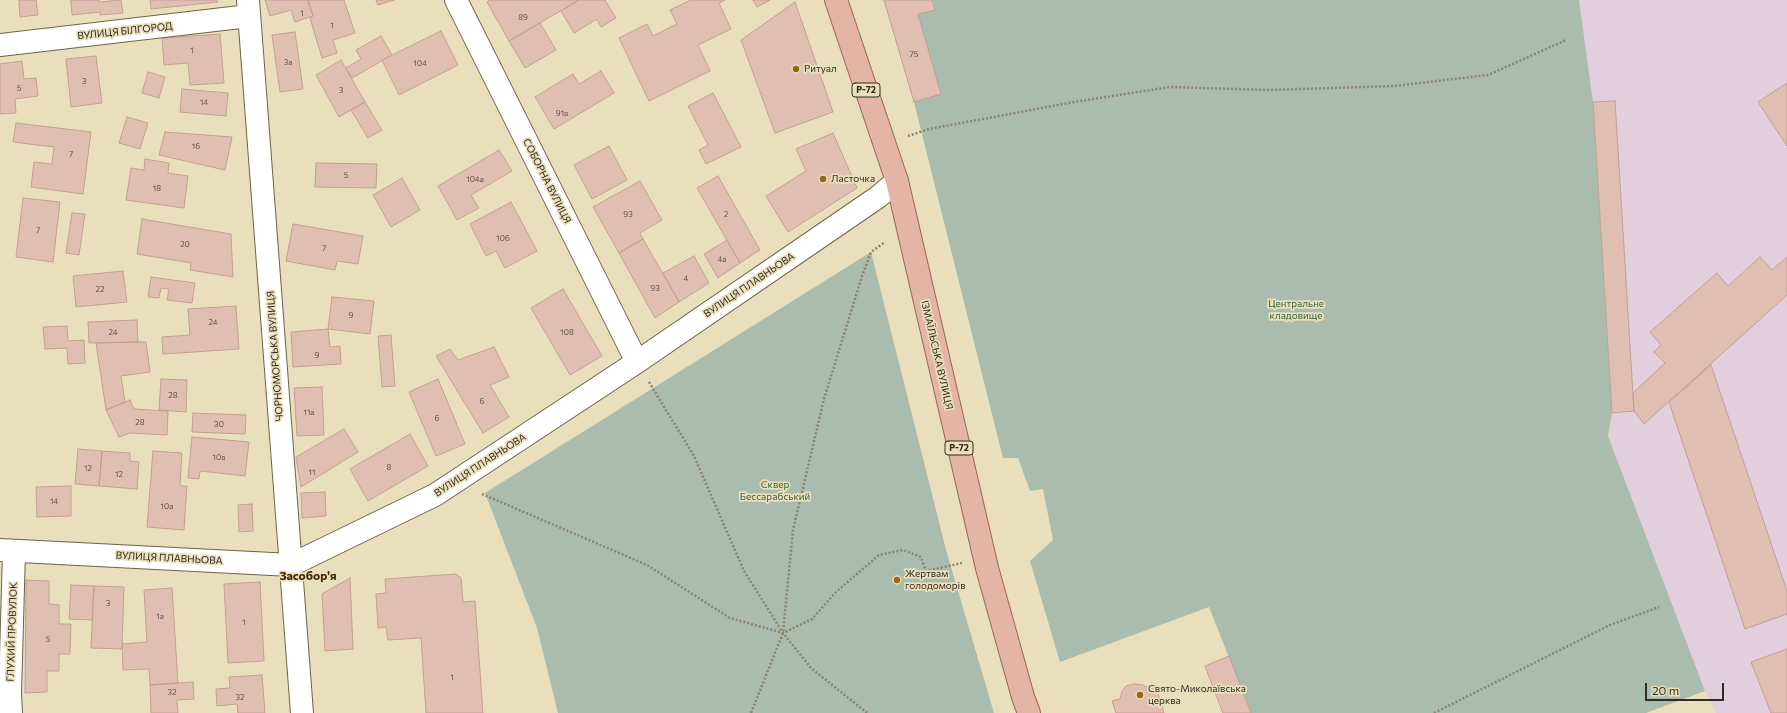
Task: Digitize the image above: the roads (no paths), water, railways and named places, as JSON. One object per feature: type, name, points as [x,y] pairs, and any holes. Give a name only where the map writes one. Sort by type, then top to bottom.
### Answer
[{"type":"main road","name":"ІЗМАЇЛЬСЬКА ВУЛИЦЯ","points":[[836,0],[897,181],[985,558],[1023,697],[1029,713]]},
{"type":"street","name":"СОБОРНА ВУЛИЦЯ","points":[[456,0],[637,362]]},
{"type":"street","name":"ВУЛИЦЯ БІЛГОРОД","points":[[0,45],[249,8]]},
{"type":"street","name":"ЧОРНОМОРСЬКА ВУЛИЦЯ","points":[[249,8],[302,713]]},
{"type":"street","name":"ВУЛИЦЯ ПЛАВНЬОВА","points":[[7,550],[291,565],[435,495],[637,362],[878,197],[897,181]]},
{"type":"street","name":"ГЛУХИЙ ПРОВУЛОК","points":[[7,550],[11,713]]},
{"type":"place","name":"Ритуал","points":[[796,69]]},
{"type":"place","name":"Ласточка","points":[[823,179]]},
{"type":"place","name":"Жертвам голодоморів","points":[[897,580]]},
{"type":"place","name":"Свято-Миколаївська церква","points":[[1140,695]]},
{"type":"district","name":"Засобор'я","points":[[308,576]]},
{"type":"park label","name":"Центральне кладовище","points":[[1296,310]]},
{"type":"park label","name":"Сквер Бессарабський","points":[[775,490]]}]
